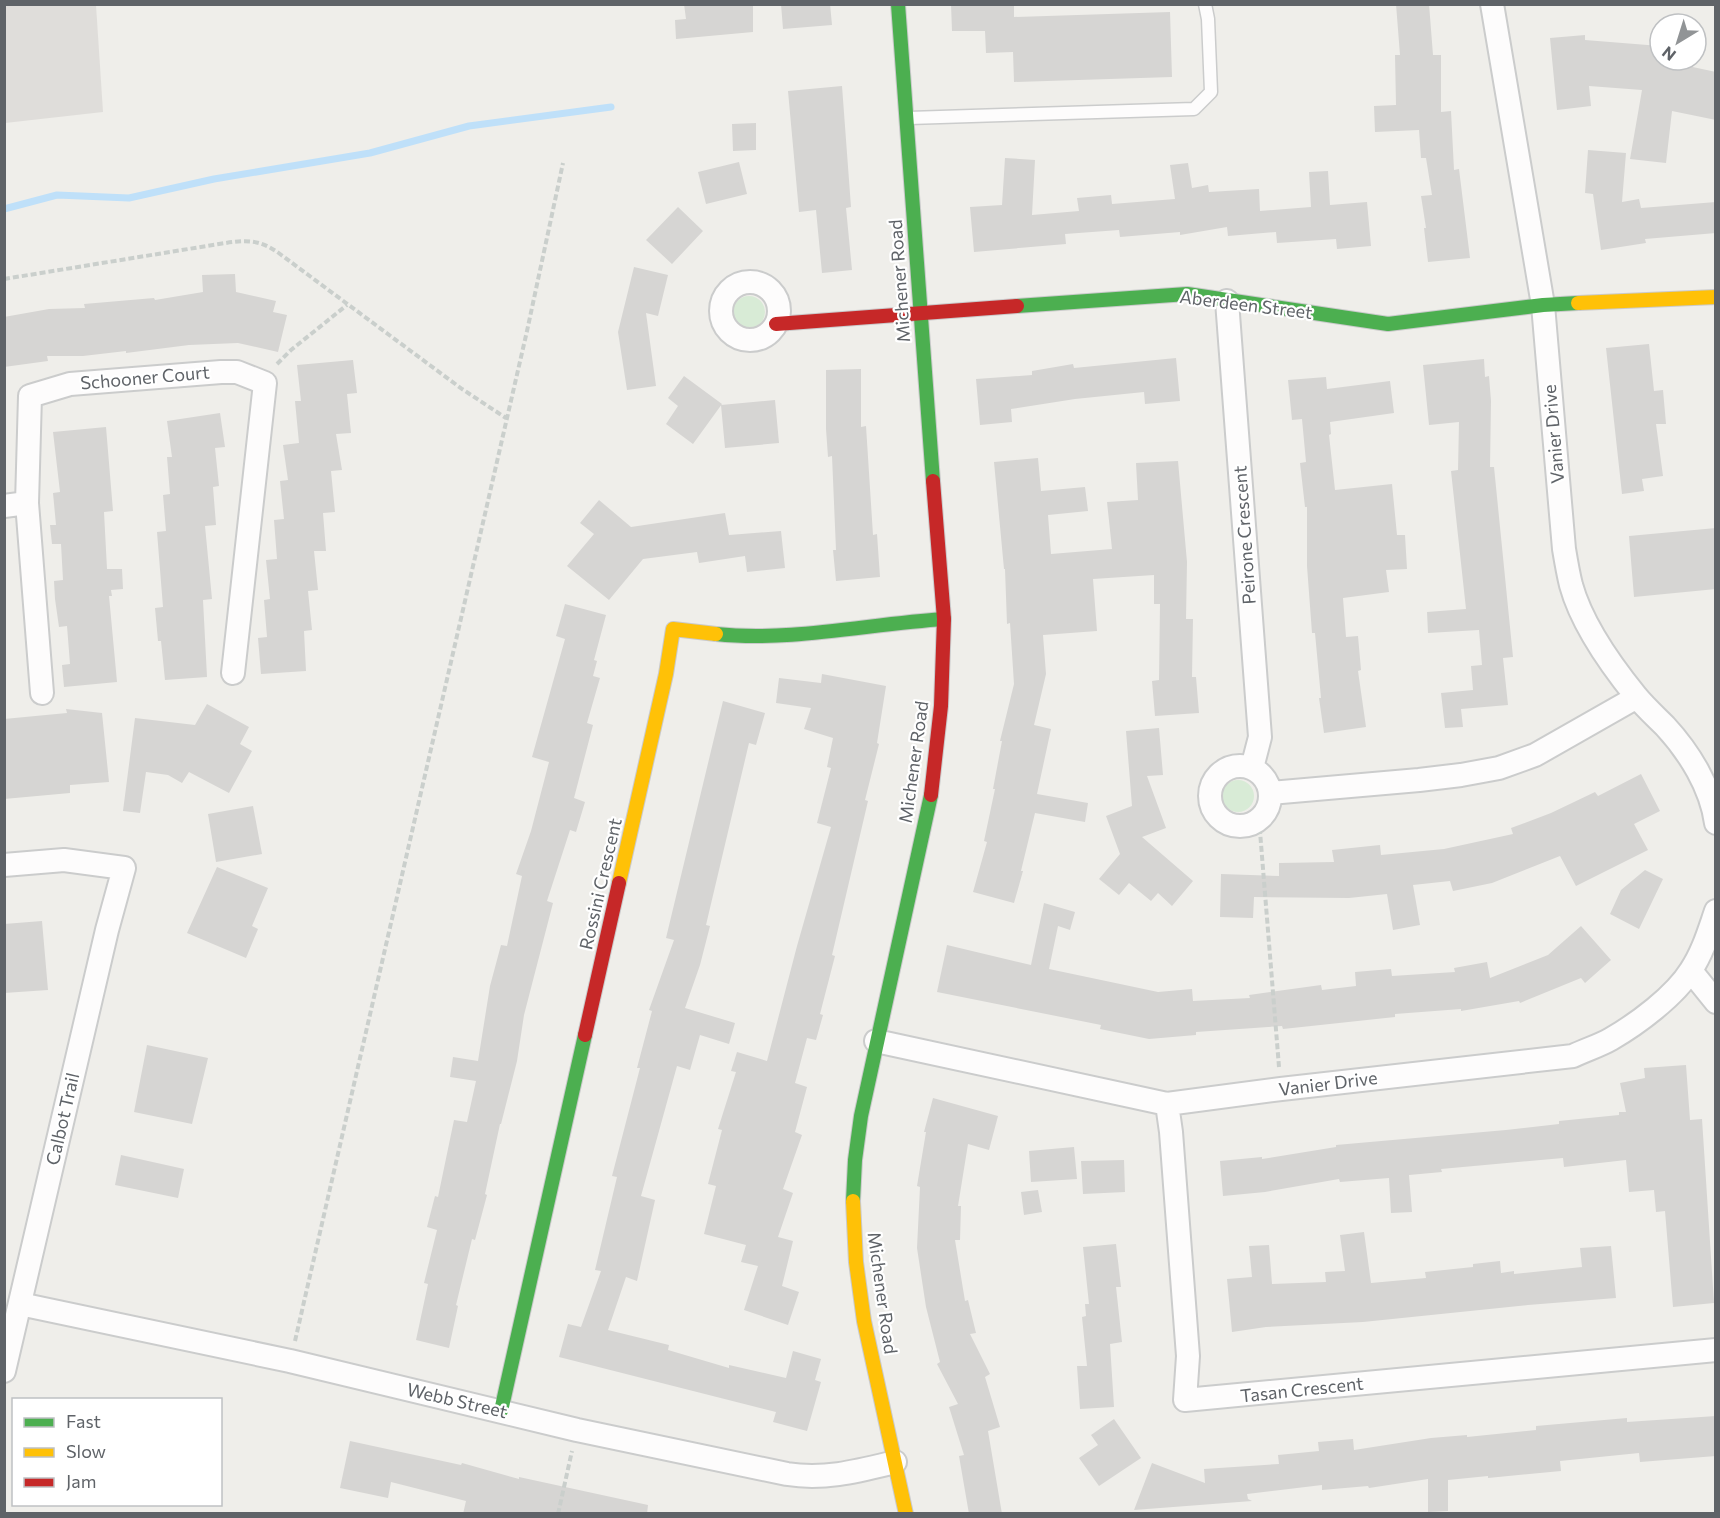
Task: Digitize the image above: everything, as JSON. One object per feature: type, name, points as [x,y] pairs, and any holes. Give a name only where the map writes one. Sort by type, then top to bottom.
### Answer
[{"type":"street","name":"Michener Road","points":[[898,4],[908,118],[919,314],[944,619],[941,706],[932,791],[861,1116],[855,1160],[854,1207],[856,1262],[864,1321],[906,1514]]},
{"type":"street","name":"Vanier Drive","points":[[1492,4],[1543,305],[1564,549],[1571,586],[1583,617],[1606,656],[1637,697],[1667,728],[1696,767],[1714,811],[1716,823]]},
{"type":"street","name":"Aberdeen Street","points":[[777,324],[1187,294],[1388,324],[1543,305],[1716,297]]},
{"type":"street","name":"Peirone Crescent","points":[[1227,301],[1260,736],[1252,768]]},
{"type":"street","name":"Schooner Court","points":[[42,693],[27,503],[30,396],[70,384],[221,372],[237,372],[260,381]]},
{"type":"street","points":[[233,673],[265,383],[260,381]]},
{"type":"street","points":[[4,506],[27,503]]},
{"type":"street","name":"Rossini Crescent","points":[[501,1411],[664,686],[673,629],[755,636],[944,619]]},
{"type":"street","points":[[1270,793],[1419,780],[1499,768],[1535,755],[1637,697]]},
{"type":"street","points":[[1233,766],[1252,768],[1264,778],[1270,793],[1266,812],[1259,819],[1241,826],[1223,820],[1216,813],[1210,795],[1216,777],[1233,766]]},
{"type":"street","name":"Calbot Trail","points":[[4,865],[64,860],[124,868],[107,930],[4,1371]]},
{"type":"street","name":"Vanier Drive","points":[[876,1041],[1167,1104],[1573,1056],[1610,1039],[1647,1014],[1671,993],[1691,971],[1708,937],[1716,911]]},
{"type":"street","points":[[1691,971],[1716,1002]]},
{"type":"street","name":"Tasan Crescent","points":[[1167,1104],[1188,1356],[1185,1400],[1716,1350]]},
{"type":"street","name":"Webb Street","points":[[20,1304],[290,1361],[577,1430],[807,1477],[828,1477],[895,1462]]},
{"type":"lane","points":[[908,118],[1194,109],[1211,92],[1208,19],[1205,4]]},
{"type":"path","points":[[290,1361],[527,331],[563,163]]},
{"type":"path","points":[[4,279],[246,241],[258,242],[269,246],[462,389],[506,418]]},
{"type":"path","points":[[260,381],[291,350],[347,305]]},
{"type":"path","points":[[1259,819],[1281,1089]]},
{"type":"path","points":[[558,1514],[577,1430]]},
{"type":"shaded area","points":[[4,5],[96,5],[103,112],[5,123]]},
{"type":"green space","points":[[749,296],[760,301],[765,312],[760,323],[749,328],[738,323],[733,312],[738,301]]},
{"type":"green space","points":[[1238,780],[1250,784],[1254,796],[1250,808],[1238,812],[1226,808],[1222,796],[1226,784]]},
{"type":"building","points":[[684,4],[753,4],[753,32],[676,39],[675,20],[686,19]]},
{"type":"building","points":[[781,4],[830,4],[832,25],[783,29]]},
{"type":"building","points":[[951,4],[1014,4],[1014,17],[1170,12],[1172,77],[1014,82],[1013,52],[986,53],[985,31],[952,31]]},
{"type":"building","points":[[1396,4],[1429,4],[1433,55],[1441,55],[1441,112],[1451,111],[1454,170],[1459,169],[1470,258],[1428,262],[1421,196],[1432,195],[1426,158],[1421,158],[1419,130],[1375,132],[1374,106],[1396,105],[1395,55],[1400,55]]},
{"type":"building","points":[[1585,35],[1585,40],[1648,45],[1648,72],[1716,72],[1716,120],[1672,111],[1666,163],[1630,159],[1642,90],[1589,86],[1591,106],[1557,110],[1550,38]]},
{"type":"building","points":[[842,86],[851,207],[846,208],[852,270],[822,273],[816,210],[799,212],[788,91]]},
{"type":"building","points":[[756,123],[756,150],[733,151],[732,124]]},
{"type":"building","points":[[1588,150],[1626,153],[1622,202],[1639,199],[1641,208],[1716,202],[1716,233],[1645,239],[1646,243],[1601,250],[1593,194],[1585,193]]},
{"type":"building","points":[[1005,158],[1035,160],[1032,215],[1079,211],[1077,198],[1111,195],[1112,204],[1175,199],[1170,165],[1188,163],[1192,188],[1208,185],[1209,192],[1259,189],[1260,211],[1311,207],[1309,172],[1328,171],[1330,205],[1367,202],[1371,246],[1337,249],[1336,239],[1277,243],[1276,232],[1228,236],[1227,227],[1180,235],[1180,232],[1120,237],[1119,230],[1065,234],[1066,244],[974,252],[970,207],[1002,205]]},
{"type":"building","points":[[739,162],[747,194],[706,204],[698,172]]},
{"type":"building","points":[[678,207],[703,231],[672,264],[646,240]]},
{"type":"building","points":[[634,267],[668,275],[658,316],[646,313],[656,386],[627,390],[618,332]]},
{"type":"building","points":[[235,274],[236,292],[276,301],[273,312],[287,315],[278,352],[238,343],[189,345],[126,353],[126,351],[83,356],[47,356],[48,361],[4,367],[4,317],[49,309],[85,308],[84,304],[154,298],[155,300],[203,292],[202,275]]},
{"type":"building","points":[[1649,344],[1654,391],[1663,390],[1666,424],[1656,424],[1663,476],[1642,479],[1644,491],[1622,494],[1606,348]]},
{"type":"building","points":[[1176,358],[1180,401],[1145,404],[1144,392],[1075,399],[1011,409],[1012,422],[980,425],[976,379],[1032,375],[1032,371],[1073,364],[1074,368]]},
{"type":"building","points":[[1484,359],[1485,377],[1489,376],[1491,401],[1490,467],[1494,467],[1513,657],[1503,658],[1508,705],[1461,709],[1463,727],[1445,728],[1441,693],[1473,690],[1471,666],[1482,665],[1479,630],[1428,633],[1427,612],[1466,609],[1451,471],[1458,470],[1459,422],[1429,425],[1423,365]]},
{"type":"building","points":[[353,360],[357,393],[347,394],[351,433],[336,434],[342,470],[331,471],[335,512],[323,513],[326,551],[314,551],[318,590],[308,591],[312,630],[304,631],[306,671],[261,674],[258,638],[267,637],[264,600],[270,599],[266,560],[277,559],[274,520],[284,519],[280,481],[288,480],[283,445],[299,443],[295,401],[301,401],[297,365]]},
{"type":"building","points":[[861,369],[861,427],[866,426],[873,535],[877,534],[880,577],[836,581],[833,550],[836,550],[832,456],[828,457],[826,429],[826,370]]},
{"type":"building","points":[[684,376],[722,404],[693,444],[666,424],[678,406],[668,398]]},
{"type":"building","points":[[1326,377],[1327,389],[1390,381],[1394,413],[1330,422],[1331,434],[1329,435],[1335,490],[1392,484],[1397,535],[1405,535],[1407,569],[1386,570],[1389,592],[1343,598],[1346,637],[1358,636],[1361,670],[1358,671],[1366,727],[1324,733],[1319,698],[1321,698],[1315,633],[1312,633],[1307,566],[1307,507],[1305,507],[1300,463],[1306,462],[1302,419],[1292,420],[1288,380]]},
{"type":"building","points":[[775,400],[779,443],[725,448],[721,405]]},
{"type":"building","points":[[220,413],[225,447],[215,448],[219,486],[213,487],[216,525],[205,526],[212,599],[203,600],[207,677],[165,680],[155,608],[163,607],[157,532],[166,531],[163,495],[170,494],[167,457],[172,457],[167,421]]},
{"type":"building","points":[[106,427],[113,511],[104,512],[107,569],[122,569],[123,589],[111,590],[112,596],[109,596],[117,682],[64,687],[62,665],[70,664],[67,626],[59,627],[54,581],[63,580],[61,544],[52,544],[50,525],[56,525],[53,493],[60,492],[53,432]]},
{"type":"building","points":[[1038,458],[1041,491],[1085,487],[1088,511],[1048,515],[1051,554],[1112,549],[1107,502],[1138,500],[1136,463],[1178,461],[1187,562],[1186,619],[1193,619],[1192,677],[1196,677],[1199,713],[1155,716],[1152,681],[1159,680],[1160,604],[1154,604],[1154,575],[1093,579],[1097,631],[1043,635],[1046,674],[1034,725],[1051,729],[1037,794],[1088,803],[1085,822],[1035,813],[1014,903],[973,892],[987,842],[984,841],[995,789],[993,789],[1002,741],[1000,741],[1014,684],[994,462]]},
{"type":"building","points":[[599,500],[631,527],[725,513],[729,535],[781,531],[785,568],[747,572],[745,556],[699,563],[697,552],[643,559],[609,600],[567,566],[594,534],[580,523]]},
{"type":"building","points":[[1716,528],[1716,589],[1634,597],[1629,536]]},
{"type":"building","points":[[565,604],[606,615],[594,660],[597,661],[593,676],[600,678],[587,723],[593,725],[574,798],[585,802],[576,832],[570,830],[547,901],[553,903],[524,1015],[517,1061],[500,1124],[485,1194],[487,1195],[475,1240],[472,1239],[456,1305],[458,1306],[449,1348],[416,1340],[428,1284],[424,1283],[437,1230],[427,1227],[435,1196],[438,1197],[454,1120],[467,1122],[476,1081],[450,1077],[453,1057],[478,1061],[490,986],[501,945],[507,946],[522,876],[516,874],[531,831],[549,762],[532,757],[565,639],[556,636]]},
{"type":"building","points":[[822,674],[886,686],[877,743],[879,744],[832,955],[835,956],[820,1014],[823,1015],[816,1040],[807,1038],[795,1083],[807,1087],[795,1132],[802,1135],[783,1189],[793,1193],[778,1237],[793,1241],[782,1286],[799,1292],[788,1325],[744,1310],[758,1266],[741,1262],[746,1245],[704,1234],[716,1186],[708,1184],[722,1130],[718,1129],[736,1072],[731,1071],[737,1052],[767,1061],[831,827],[817,823],[831,768],[827,767],[833,738],[804,729],[811,708],[776,703],[779,678],[821,683]]},
{"type":"building","points":[[723,701],[765,713],[756,745],[749,743],[706,925],[710,926],[700,965],[685,1008],[735,1023],[729,1044],[700,1035],[690,1070],[677,1066],[641,1196],[655,1200],[637,1281],[626,1277],[608,1330],[669,1345],[668,1350],[729,1368],[729,1365],[786,1378],[793,1351],[821,1359],[815,1380],[821,1382],[807,1431],[773,1422],[776,1412],[559,1357],[568,1324],[581,1327],[601,1271],[595,1270],[617,1177],[612,1176],[640,1068],[637,1068],[652,1011],[649,1010],[674,940],[666,938]]},
{"type":"building","points":[[207,704],[249,727],[240,744],[252,751],[229,793],[189,772],[182,783],[168,775],[146,772],[140,813],[123,811],[135,718],[195,725]]},
{"type":"building","points":[[66,709],[102,713],[109,782],[70,785],[70,793],[4,799],[4,719],[67,713]]},
{"type":"building","points":[[1159,728],[1163,775],[1147,776],[1166,828],[1142,837],[1193,881],[1172,906],[1158,893],[1151,901],[1129,883],[1119,895],[1099,879],[1120,854],[1106,816],[1132,806],[1126,731]]},
{"type":"building","points":[[1641,774],[1660,811],[1634,824],[1648,850],[1576,886],[1560,856],[1492,883],[1453,891],[1450,881],[1413,885],[1420,925],[1393,930],[1387,894],[1349,898],[1254,897],[1253,918],[1220,917],[1221,874],[1279,876],[1279,863],[1334,862],[1332,850],[1380,845],[1381,855],[1444,849],[1513,834],[1511,828],[1551,813],[1595,792],[1598,796]]},
{"type":"building","points":[[253,806],[262,854],[216,862],[208,814]]},
{"type":"building","points":[[217,867],[268,888],[252,926],[258,929],[246,958],[187,933]]},
{"type":"building","points":[[1645,870],[1663,879],[1639,929],[1610,914],[1621,890]]},
{"type":"building","points":[[1044,903],[1075,912],[1070,930],[1058,926],[1049,969],[1158,992],[1192,989],[1193,1001],[1250,998],[1249,995],[1321,985],[1322,990],[1356,986],[1355,972],[1391,969],[1392,976],[1455,972],[1454,968],[1487,962],[1490,978],[1548,955],[1581,926],[1611,960],[1585,983],[1581,978],[1520,1003],[1519,1001],[1461,1011],[1461,1009],[1395,1014],[1395,1017],[1283,1029],[1282,1026],[1196,1032],[1196,1035],[1149,1039],[1100,1029],[1101,1025],[937,992],[947,945],[1031,965]]},
{"type":"building","points":[[42,921],[48,990],[4,993],[4,924]]},
{"type":"building","points":[[147,1045],[208,1058],[192,1124],[134,1112]]},
{"type":"building","points":[[1686,1065],[1690,1120],[1702,1119],[1714,1303],[1673,1307],[1665,1211],[1656,1212],[1654,1190],[1629,1192],[1626,1160],[1564,1167],[1563,1158],[1441,1169],[1442,1172],[1409,1175],[1412,1212],[1391,1213],[1389,1178],[1340,1182],[1339,1179],[1265,1192],[1223,1196],[1220,1161],[1262,1157],[1262,1159],[1336,1147],[1336,1145],[1506,1130],[1559,1124],[1559,1121],[1619,1115],[1619,1112],[1626,1112],[1620,1083],[1645,1078],[1644,1068]]},
{"type":"building","points":[[933,1098],[998,1116],[989,1150],[968,1144],[958,1206],[961,1206],[960,1240],[955,1240],[965,1301],[968,1300],[976,1333],[970,1334],[990,1374],[985,1377],[1000,1427],[988,1431],[1002,1514],[969,1514],[959,1456],[964,1455],[949,1407],[958,1404],[937,1364],[940,1362],[926,1307],[917,1248],[920,1187],[917,1186],[926,1132],[924,1132]]},
{"type":"building","points":[[1074,1147],[1077,1179],[1031,1182],[1029,1151]]},
{"type":"building","points":[[121,1155],[184,1169],[178,1198],[115,1185]]},
{"type":"building","points":[[1124,1160],[1125,1192],[1083,1194],[1081,1161]]},
{"type":"building","points":[[1038,1190],[1042,1212],[1024,1215],[1021,1192]]},
{"type":"building","points":[[1364,1232],[1371,1283],[1426,1278],[1425,1272],[1473,1267],[1473,1264],[1500,1261],[1501,1273],[1514,1271],[1514,1274],[1582,1267],[1580,1248],[1611,1246],[1616,1298],[1363,1322],[1266,1327],[1232,1332],[1227,1279],[1252,1277],[1249,1246],[1269,1245],[1272,1284],[1326,1282],[1325,1272],[1345,1271],[1340,1235]]},
{"type":"building","points":[[1116,1244],[1121,1287],[1116,1287],[1122,1342],[1110,1344],[1114,1407],[1080,1409],[1077,1366],[1087,1366],[1082,1317],[1086,1316],[1085,1304],[1089,1304],[1083,1247]]},
{"type":"building","points":[[1716,1416],[1716,1456],[1640,1462],[1639,1453],[1560,1461],[1561,1471],[1448,1480],[1448,1511],[1428,1512],[1428,1479],[1369,1488],[1368,1486],[1322,1490],[1322,1485],[1247,1494],[1248,1499],[1252,1501],[1134,1510],[1152,1463],[1205,1483],[1204,1469],[1279,1464],[1278,1455],[1319,1451],[1318,1442],[1353,1439],[1354,1450],[1431,1438],[1536,1430],[1536,1426],[1627,1418],[1627,1422]]},
{"type":"building","points":[[1114,1419],[1141,1458],[1099,1486],[1079,1458],[1098,1445],[1091,1435]]},
{"type":"building","points":[[350,1441],[461,1465],[462,1463],[519,1479],[519,1477],[648,1505],[647,1514],[463,1514],[466,1501],[391,1482],[388,1498],[340,1488]]},
{"type":"waterway","points":[[4,209],[57,195],[129,198],[214,179],[370,153],[469,126],[611,107]]},
{"type":"traffic: fast","points":[[898,4],[933,481]]},
{"type":"traffic: fast","points":[[1017,306],[1187,294],[1388,324],[1543,305],[1578,303]]},
{"type":"traffic: fast","points":[[716,634],[773,636],[944,619]]},
{"type":"traffic: fast","points":[[853,1201],[855,1160],[861,1116],[931,795]]},
{"type":"traffic: fast","points":[[501,1411],[585,1035]]},
{"type":"traffic: slow","points":[[1578,303],[1716,297]]},
{"type":"traffic: slow","points":[[619,883],[666,674],[673,629],[716,634]]},
{"type":"traffic: slow","points":[[853,1201],[856,1262],[864,1321],[906,1514]]},
{"type":"traffic: jam","points":[[776,324],[1017,306]]},
{"type":"traffic: jam","points":[[931,795],[941,706],[944,619],[933,481]]},
{"type":"traffic: jam","points":[[585,1035],[619,883]]}]
